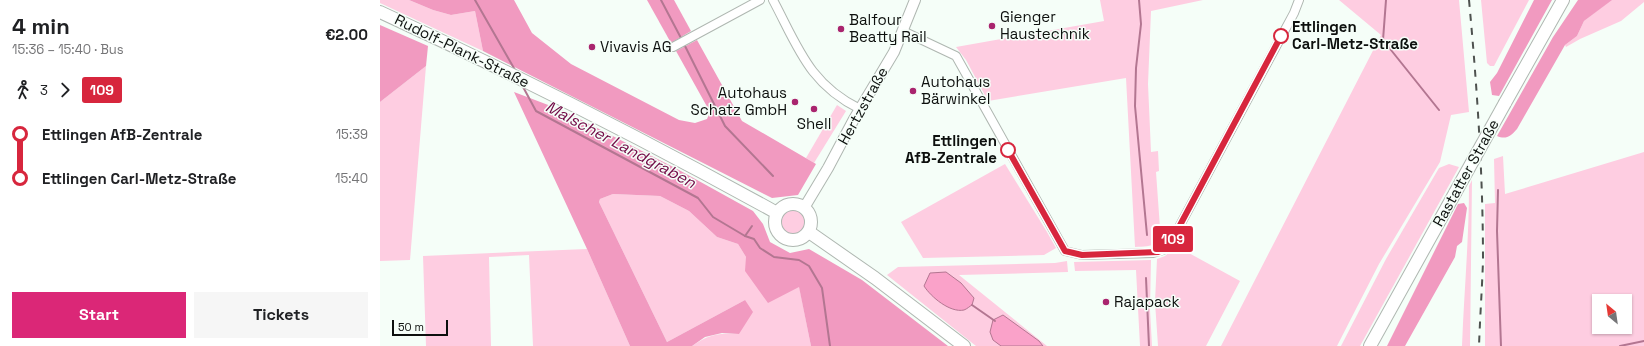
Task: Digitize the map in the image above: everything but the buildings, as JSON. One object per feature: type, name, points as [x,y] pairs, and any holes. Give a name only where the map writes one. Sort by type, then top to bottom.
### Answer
[{"type":"main road","name":"Rastatter Straße","points":[[1370,346],[1563,0]]},
{"type":"main road","name":"Rudolf-Plank-Straße","points":[[380,12],[530,84],[723,182],[777,213]]},
{"type":"main road","points":[[792,204],[804,208],[810,216],[811,221],[809,232],[805,236],[794,241],[783,239],[779,235],[774,224],[777,213],[781,208],[792,204]]},
{"type":"main road","points":[[809,232],[875,278],[964,346]]},
{"type":"street","points":[[673,47],[760,0]]},
{"type":"street","points":[[773,0],[807,63],[821,83],[836,95],[860,109]]},
{"type":"street","name":"Hertzstraße","points":[[804,208],[894,52],[915,0]]},
{"type":"street","points":[[903,31],[956,56],[1065,251],[1082,255],[1153,253],[1163,250],[1171,242],[1294,13],[1299,0]]},
{"type":"shaded area","points":[[380,0],[409,0],[433,10],[451,15],[475,11],[483,51],[380,3]]},
{"type":"shaded area","points":[[409,0],[514,0],[532,33],[571,64],[679,120],[695,123],[707,119],[710,112],[676,51],[697,40],[742,121],[816,164],[798,195],[772,198],[483,51],[475,11],[451,15],[433,10]]},
{"type":"shaded area","points":[[647,0],[674,0],[691,31],[671,43]]},
{"type":"shaded area","points":[[1100,0],[1203,0],[1151,11],[1148,84],[1151,152],[1158,151],[1159,171],[1156,172],[1160,228],[1169,228],[1159,242],[1147,246],[1135,247],[1126,78],[988,101],[966,60],[956,47],[1104,21]]},
{"type":"shaded area","points":[[1339,0],[1459,0],[1469,112],[1451,115],[1440,162],[1379,264],[1337,346],[1221,346],[1381,35]]},
{"type":"shaded area","points":[[1481,0],[1529,0],[1494,66],[1490,66],[1487,63]]},
{"type":"shaded area","points":[[1534,0],[1552,0],[1499,96],[1492,95],[1490,82],[1497,73]]},
{"type":"shaded area","points":[[1578,0],[1612,0],[1584,21],[1577,36],[1565,45],[1513,134],[1503,138],[1497,136],[1553,37]]},
{"type":"shaded area","points":[[1611,0],[1644,0],[1644,2],[1621,21],[1580,39],[1566,47],[1565,45],[1577,36],[1584,21]]},
{"type":"shaded area","points":[[380,25],[428,46],[426,66],[380,102]]},
{"type":"shaded area","points":[[426,66],[410,260],[380,261],[380,102]]},
{"type":"shaded area","points":[[514,92],[564,111],[679,170],[753,211],[763,224],[770,242],[790,253],[809,249],[862,280],[948,346],[811,346],[799,287],[768,303],[745,271],[746,257],[738,244],[717,237],[689,211],[660,196],[613,194],[600,199],[599,202],[667,342],[745,300],[753,312],[739,334],[722,333],[705,337],[692,346],[630,346]]},
{"type":"shaded area","points":[[837,105],[846,111],[814,163],[806,158]]},
{"type":"shaded area","points":[[1644,152],[1644,346],[1485,346],[1485,204],[1495,203],[1494,159],[1503,156],[1505,194]]},
{"type":"shaded area","points":[[1005,164],[1056,248],[1044,255],[923,258],[901,222]]},
{"type":"shaded area","points":[[1449,164],[1459,167],[1360,346],[1341,346],[1386,259],[1439,168]]},
{"type":"shaded area","points":[[1472,180],[1470,346],[1462,346],[1469,186]]},
{"type":"shaded area","points":[[613,194],[660,196],[689,211],[717,237],[738,244],[746,257],[799,286],[811,346],[692,346],[714,335],[739,334],[745,300],[667,342],[599,202],[600,199]]},
{"type":"shaded area","points":[[1464,203],[1467,208],[1462,242],[1457,246],[1455,257],[1405,346],[1387,346],[1458,204]]},
{"type":"shaded area","points":[[793,208],[799,209],[803,212],[806,216],[806,228],[803,232],[799,235],[793,236],[787,235],[783,232],[780,228],[779,222],[780,216],[783,212],[787,209]]},
{"type":"shaded area","points":[[1176,246],[1240,281],[1206,346],[1158,346],[1155,302],[1157,259],[1165,256]]},
{"type":"shaded area","points":[[587,249],[630,346],[533,346],[529,255],[489,257],[491,346],[426,346],[423,256]]},
{"type":"shaded area","points":[[1151,260],[1150,310],[1152,346],[1140,346],[1136,270],[1075,271],[1074,262]]},
{"type":"shaded area","points":[[1067,261],[1068,272],[959,275],[1047,346],[976,346],[887,275],[898,267],[1055,263]]},
{"type":"shaded area","points":[[946,272],[961,283],[974,298],[972,305],[965,310],[947,307],[931,295],[924,286],[930,273]]},
{"type":"shaded area","points":[[1003,315],[1039,341],[1043,346],[1001,346],[993,340],[990,332],[993,320]]},
{"type":"waterway","name":"Malscher Landgraben","points":[[475,0],[515,70]]},
{"type":"waterway","points":[[661,0],[682,40]]},
{"type":"waterway","points":[[1139,0],[1141,24],[1136,68],[1135,106],[1147,235]]},
{"type":"waterway","points":[[1386,0],[1383,40],[1439,110]]},
{"type":"waterway","points":[[684,44],[725,126],[773,176]]},
{"type":"waterway","name":"Malscher Landgraben","points":[[522,85],[536,111],[698,198],[713,217],[745,236],[754,239],[760,248],[774,257],[799,260],[809,266],[822,288],[830,346]]},
{"type":"waterway","points":[[1498,190],[1497,231],[1501,346]]},
{"type":"waterway","points":[[745,236],[752,226]]},
{"type":"waterway","points":[[1146,278],[1149,346]]},
{"type":"waterway","points":[[972,305],[995,321]]},
{"type":"waterway","points":[[1620,346],[1644,341]]},
{"type":"railway","points":[[1469,0],[1477,97],[1482,196],[1483,261],[1479,346]]},
{"type":"bus line","name":"109","points":[[1008,150],[1065,251],[1082,255],[1153,253],[1163,250],[1171,242],[1281,36]]},
{"type":"place","name":"Gienger Haustechnik","points":[[992,26]]},
{"type":"place","name":"Balfour Beatty Rail","points":[[841,29]]},
{"type":"place","name":"Ettlingen Carl-Metz-Straße","points":[[1281,36]]},
{"type":"place","name":"Vivavis AG","points":[[592,47]]},
{"type":"place","name":"Autohaus Bärwinkel","points":[[913,91]]},
{"type":"place","name":"Autohaus Schatz GmbH","points":[[795,102]]},
{"type":"place","name":"Shell","points":[[814,109]]},
{"type":"place","name":"Ettlingen AfB-Zentrale","points":[[1008,150]]},
{"type":"place","name":"Rajapack","points":[[1106,302]]}]
